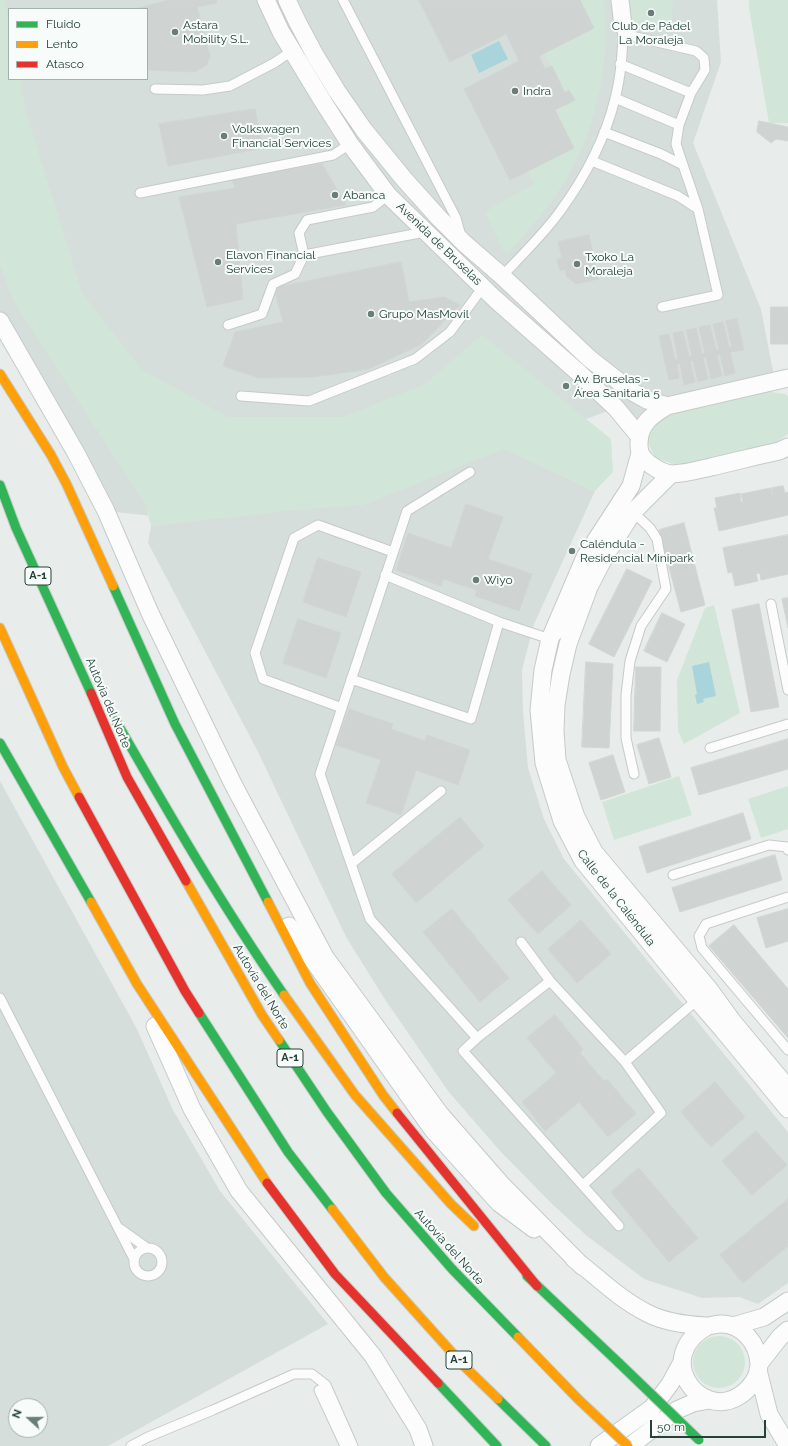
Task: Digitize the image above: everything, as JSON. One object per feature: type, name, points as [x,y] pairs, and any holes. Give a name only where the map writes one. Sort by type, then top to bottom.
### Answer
[{"type":"highway","points":[[0,374],[51,455],[66,483],[175,724],[310,982],[383,1095],[537,1286]]},
{"type":"highway","name":"Autovía del Norte","points":[[0,485],[16,528],[79,665],[127,777],[262,1015],[327,1112],[386,1193],[452,1269],[578,1398],[629,1446]]},
{"type":"highway","name":"A-1","points":[[0,628],[63,767],[185,991],[288,1152],[384,1277],[464,1366],[546,1446]]},
{"type":"highway","points":[[79,665],[118,725],[167,811],[250,946],[355,1095],[451,1204],[702,1443]]},
{"type":"highway","points":[[0,743],[136,984],[261,1175],[335,1274],[497,1446]]},
{"type":"street","name":"Avenida de Bruselas","points":[[266,0],[292,51],[350,144],[388,195],[483,287],[616,408],[639,436]]},
{"type":"street","name":"Avenida de Bruselas","points":[[287,0],[315,54],[337,91],[364,130],[404,180],[464,243],[502,276],[590,358],[631,391],[647,400],[667,406]]},
{"type":"street","points":[[620,0],[623,30]]},
{"type":"street","points":[[0,321],[76,453],[106,511],[150,613],[230,777],[325,957],[440,1114],[502,1185],[582,1266]]},
{"type":"street","points":[[639,436],[644,424],[654,414],[667,406],[784,381]]},
{"type":"street","name":"Calle de la Caléndula","points":[[639,436],[640,453],[631,486],[585,557],[550,639],[542,670],[539,710],[540,734],[544,763],[562,821],[583,861],[788,1109]]},
{"type":"street","points":[[640,453],[650,464],[660,471],[671,474],[697,470],[779,451],[788,447]]},
{"type":"street","name":"Calle de la Caléndula","points":[[671,474],[633,512],[605,556],[589,587],[568,644],[556,705],[555,731],[557,760],[576,817],[594,852],[709,989],[733,1022],[788,1088]]},
{"type":"street","points":[[257,879],[433,1130],[499,1203],[582,1266],[618,1296],[648,1314],[672,1322],[708,1326],[721,1324],[733,1326],[744,1332],[752,1341],[757,1352],[758,1367],[769,1414],[788,1446]]},
{"type":"street","points":[[136,984],[192,1109],[239,1191],[373,1356],[418,1429],[424,1446]]},
{"type":"street","points":[[733,1326],[764,1317],[788,1301]]},
{"type":"street","points":[[708,1326],[697,1332],[689,1340],[684,1350],[682,1362],[683,1372],[687,1381],[700,1396],[718,1401],[736,1398],[744,1393],[755,1378],[758,1367],[780,1337],[788,1330]]},
{"type":"street","points":[[599,1446],[652,1408],[670,1384],[682,1362]]},
{"type":"street","points":[[629,1446],[677,1410],[693,1403],[710,1400]]},
{"type":"lane","points":[[343,0],[456,218],[464,243]]},
{"type":"lane","points":[[502,276],[560,211],[592,161],[604,132],[615,98],[623,30],[696,51],[704,58],[705,70],[691,93],[679,125],[676,144],[698,209],[718,296],[662,307]]},
{"type":"lane","points":[[155,89],[203,90],[230,86],[274,63],[292,51]]},
{"type":"lane","points":[[620,64],[691,93]]},
{"type":"lane","points":[[615,98],[679,125]]},
{"type":"lane","points":[[604,132],[661,154],[684,165]]},
{"type":"lane","points":[[140,193],[333,155],[350,144]]},
{"type":"lane","points":[[592,161],[678,196],[698,209]]},
{"type":"lane","points":[[228,325],[262,314],[273,284],[295,274],[304,255],[299,233],[307,220],[373,207],[388,195]]},
{"type":"lane","points":[[304,255],[425,232]]},
{"type":"lane","points":[[241,396],[309,401],[415,359],[450,332],[483,287]]},
{"type":"lane","points":[[470,472],[407,511],[320,774],[370,919],[478,1038]]},
{"type":"lane","points":[[633,512],[650,528],[657,540],[666,589],[641,626],[630,661],[626,696],[626,738],[634,774]]},
{"type":"lane","points":[[342,708],[263,679],[255,653],[294,538],[318,525],[393,552]]},
{"type":"lane","points":[[385,575],[499,622],[550,639],[556,637],[562,631],[594,572],[605,556]]},
{"type":"lane","points":[[771,604],[788,690]]},
{"type":"lane","points":[[351,679],[471,719],[499,622]]},
{"type":"lane","points":[[550,639],[555,647],[556,657],[553,683],[553,693],[556,705]]},
{"type":"lane","points":[[710,748],[788,724]]},
{"type":"lane","points":[[351,864],[441,791]]},
{"type":"lane","points":[[673,875],[769,845],[787,846],[788,850]]},
{"type":"lane","points":[[788,897],[706,924],[699,936],[702,948],[788,1050]]},
{"type":"lane","points":[[624,1062],[697,1000],[697,987],[666,938]]},
{"type":"lane","points":[[520,942],[550,981],[624,1062],[661,1113],[583,1184]]},
{"type":"lane","points":[[550,981],[478,1038],[464,1051],[619,1226]]},
{"type":"lane","points":[[0,998],[134,1259],[135,1269],[142,1275],[151,1276],[159,1271],[162,1267],[162,1258],[156,1250],[148,1248],[118,1227]]},
{"type":"lane","points":[[697,1000],[709,1003],[733,1022]]},
{"type":"lane","points":[[134,1259],[139,1251],[148,1248]]},
{"type":"lane","points":[[131,1446],[148,1437],[294,1374],[312,1374],[326,1385],[354,1446]]},
{"type":"lane","points":[[320,1390],[345,1446]]},
{"type":"shaded area","points":[[0,0],[717,0],[721,62],[693,143],[761,309],[775,381],[667,406],[639,436],[616,408],[505,449],[595,491],[534,624],[522,670],[523,710],[528,768],[544,819],[564,859],[788,1132],[788,1283],[758,1304],[739,1297],[702,1298],[644,1279],[587,1236],[551,1203],[500,1151],[448,1091],[384,998],[346,937],[257,750],[148,543],[151,526],[179,519],[106,511],[0,321]]},
{"type":"shaded area","points":[[0,781],[137,1029],[173,1110],[220,1191],[328,1324],[108,1446],[0,1446]]},
{"type":"green space","points":[[0,0],[5,0],[8,15],[8,80],[20,80],[26,113],[82,293],[142,370],[228,417],[344,417],[425,384],[482,335],[611,439],[613,472],[595,491],[504,449],[363,505],[295,510],[151,526],[145,504],[13,300],[0,263]]},
{"type":"green space","points":[[580,0],[604,0],[606,24],[605,48],[600,90],[595,110],[581,150],[561,187],[543,213],[507,254],[503,250],[485,212],[534,184],[528,172],[574,148],[555,110],[575,100],[569,90],[565,93],[544,53],[594,28]]},
{"type":"green space","name":"Club de Pádel La Moraleja","points":[[629,0],[673,0],[671,26],[632,26]]},
{"type":"green space","points":[[749,0],[788,0],[788,123],[769,123],[749,8]]},
{"type":"green space","points":[[764,391],[785,394],[788,396],[788,434],[775,443],[695,463],[673,464],[656,458],[651,450],[648,439],[649,433],[660,420],[670,414]]},
{"type":"green space","points":[[714,605],[740,713],[684,744],[678,731],[677,680],[705,608]]},
{"type":"green space","points":[[679,776],[692,815],[614,840],[602,802]]},
{"type":"green space","points":[[788,786],[788,829],[761,838],[748,799]]},
{"type":"green space","points":[[714,1336],[724,1336],[738,1343],[745,1357],[745,1367],[738,1381],[724,1388],[714,1388],[704,1384],[697,1377],[693,1367],[693,1357],[697,1347],[704,1340]]},
{"type":"water","points":[[499,41],[508,59],[479,73],[471,55]]},
{"type":"water","points":[[709,662],[716,696],[703,699],[704,702],[697,704],[695,695],[697,694],[692,666]]},
{"type":"building","name":"Astara Mobility S.L.","points":[[169,0],[216,0],[217,3],[197,7],[210,56],[207,65],[195,72],[148,70],[148,8],[139,8]]},
{"type":"building","name":"Indra","points":[[419,0],[580,0],[594,28],[539,56],[545,69],[552,66],[565,93],[569,90],[575,100],[555,110],[574,148],[510,180],[464,89],[519,61],[506,34],[450,62]]},
{"type":"building","points":[[255,109],[263,148],[168,166],[159,124]]},
{"type":"building","points":[[759,121],[788,127],[788,141],[776,139],[771,143],[757,132]]},
{"type":"building","name":"Elavon Financial Services","points":[[322,164],[346,205],[236,224],[243,299],[207,307],[179,197],[235,188],[231,178]]},
{"type":"building","name":"Txoko La Moraleja","points":[[589,235],[598,279],[576,284],[567,277],[565,269],[560,271],[557,259],[562,258],[558,242]]},
{"type":"building","points":[[401,262],[409,302],[444,297],[460,305],[422,344],[369,369],[314,377],[259,378],[223,366],[235,332],[283,322],[274,288]]},
{"type":"building","points":[[771,307],[788,307],[788,344],[771,344]]},
{"type":"building","points":[[737,319],[744,350],[730,352],[735,373],[725,376],[720,354],[717,355],[722,376],[711,379],[706,357],[703,358],[708,379],[698,382],[693,361],[690,361],[695,382],[684,385],[680,363],[677,364],[679,378],[669,380],[659,336],[669,334],[675,360],[678,359],[673,333],[683,331],[689,357],[692,356],[686,330],[696,328],[702,354],[705,353],[699,327],[710,325],[716,350],[719,350],[713,324],[723,322],[729,347],[732,347],[726,321]]},
{"type":"building","points":[[783,486],[785,493],[788,492],[788,515],[719,531],[714,508],[717,508],[715,498],[740,493],[741,502],[743,502],[741,494],[771,488],[772,495],[772,488]]},
{"type":"building","points":[[466,504],[503,517],[488,559],[532,574],[519,611],[475,596],[477,590],[443,579],[441,586],[396,570],[408,533],[451,548]]},
{"type":"building","points":[[684,523],[705,605],[681,612],[659,530]]},
{"type":"building","points":[[788,535],[788,574],[761,580],[760,573],[756,574],[758,581],[735,586],[732,572],[728,573],[723,548]]},
{"type":"building","points":[[318,558],[361,572],[346,617],[303,602]]},
{"type":"building","points":[[627,569],[652,581],[614,657],[589,644]]},
{"type":"building","points":[[788,598],[788,628],[782,599]]},
{"type":"building","points":[[759,604],[779,707],[751,712],[732,610]]},
{"type":"building","points":[[662,613],[685,624],[667,662],[644,651]]},
{"type":"building","points":[[298,619],[341,633],[326,678],[283,663]]},
{"type":"building","points":[[586,662],[613,664],[609,748],[582,747]]},
{"type":"building","points":[[636,667],[661,667],[660,731],[634,731]]},
{"type":"building","points":[[349,709],[393,724],[391,729],[425,741],[427,735],[470,750],[458,785],[416,770],[401,815],[366,803],[381,760],[336,745]]},
{"type":"building","points":[[659,738],[671,777],[649,784],[637,745]]},
{"type":"building","points":[[788,739],[788,769],[699,795],[691,768]]},
{"type":"building","points":[[613,755],[625,792],[601,800],[589,763]]},
{"type":"building","points":[[743,813],[751,839],[647,873],[639,847]]},
{"type":"building","points":[[460,817],[484,846],[416,903],[392,874]]},
{"type":"building","points":[[775,855],[782,880],[680,912],[672,888]]},
{"type":"building","points":[[542,871],[571,905],[538,934],[508,900]]},
{"type":"building","points":[[452,909],[509,978],[480,1002],[423,932]]},
{"type":"building","points":[[788,909],[788,941],[766,948],[757,918]]},
{"type":"building","points":[[581,920],[611,954],[577,983],[548,949]]},
{"type":"building","points":[[734,925],[788,989],[788,1038],[709,946]]},
{"type":"building","points":[[555,1015],[583,1049],[580,1053],[604,1081],[607,1079],[636,1114],[608,1137],[579,1102],[545,1131],[522,1102],[556,1073],[527,1038]]},
{"type":"building","points":[[715,1082],[745,1117],[711,1147],[681,1112]]},
{"type":"building","points":[[756,1131],[787,1165],[752,1195],[722,1161]]},
{"type":"building","points":[[639,1168],[698,1238],[669,1262],[611,1192]]},
{"type":"building","points":[[788,1199],[788,1246],[743,1283],[720,1255]]},
{"type":"traffic: fast","points":[[0,485],[16,528],[91,693]]},
{"type":"traffic: fast","points":[[113,586],[175,724],[268,902]]},
{"type":"traffic: fast","points":[[116,721],[218,894],[261,962],[284,995]]},
{"type":"traffic: fast","points":[[0,743],[91,902]]},
{"type":"traffic: fast","points":[[199,1013],[288,1152],[332,1209]]},
{"type":"traffic: fast","points":[[279,1040],[327,1112],[386,1193],[452,1269],[518,1337]]},
{"type":"traffic: fast","points":[[527,1276],[619,1363]]},
{"type":"traffic: fast","points":[[619,1363],[699,1440]]},
{"type":"traffic: fast","points":[[438,1383],[497,1446]]},
{"type":"traffic: fast","points":[[498,1399],[546,1446]]},
{"type":"traffic: slow","points":[[0,374],[51,455],[66,483],[113,586]]},
{"type":"traffic: slow","points":[[0,628],[63,767],[79,797]]},
{"type":"traffic: slow","points":[[186,881],[262,1015],[279,1040]]},
{"type":"traffic: slow","points":[[91,902],[137,984],[267,1183]]},
{"type":"traffic: slow","points":[[268,902],[310,983],[383,1095],[397,1113]]},
{"type":"traffic: slow","points":[[284,995],[355,1095],[451,1204],[474,1226]]},
{"type":"traffic: slow","points":[[332,1209],[384,1277],[464,1366],[498,1399]]},
{"type":"traffic: slow","points":[[518,1337],[578,1399]]},
{"type":"traffic: slow","points":[[578,1399],[628,1446]]},
{"type":"traffic: jam","points":[[91,693],[127,777],[186,881]]},
{"type":"traffic: jam","points":[[79,797],[185,991],[199,1013]]},
{"type":"traffic: jam","points":[[397,1113],[537,1286]]},
{"type":"traffic: jam","points":[[267,1183],[335,1274],[438,1383]]},
{"type":"place","name":"Club de Pádel La Moraleja","points":[[651,13]]},
{"type":"place","name":"Astara Mobility S.L.","points":[[175,32]]},
{"type":"place","name":"Indra","points":[[515,91]]},
{"type":"place","name":"Volkswagen Financial Services","points":[[224,136]]},
{"type":"place","name":"Abanca","points":[[335,195]]},
{"type":"place","name":"Elavon Financial Services","points":[[218,262]]},
{"type":"place","name":"Txoko La Moraleja","points":[[577,264]]},
{"type":"place","name":"Grupo MasMovil","points":[[371,314]]},
{"type":"place","name":"Av. Bruselas - Área Sanitaria 5","points":[[566,386]]},
{"type":"place","name":"Caléndula - Residencial Minipark","points":[[572,551]]},
{"type":"place","name":"Wiyo","points":[[476,580]]}]
